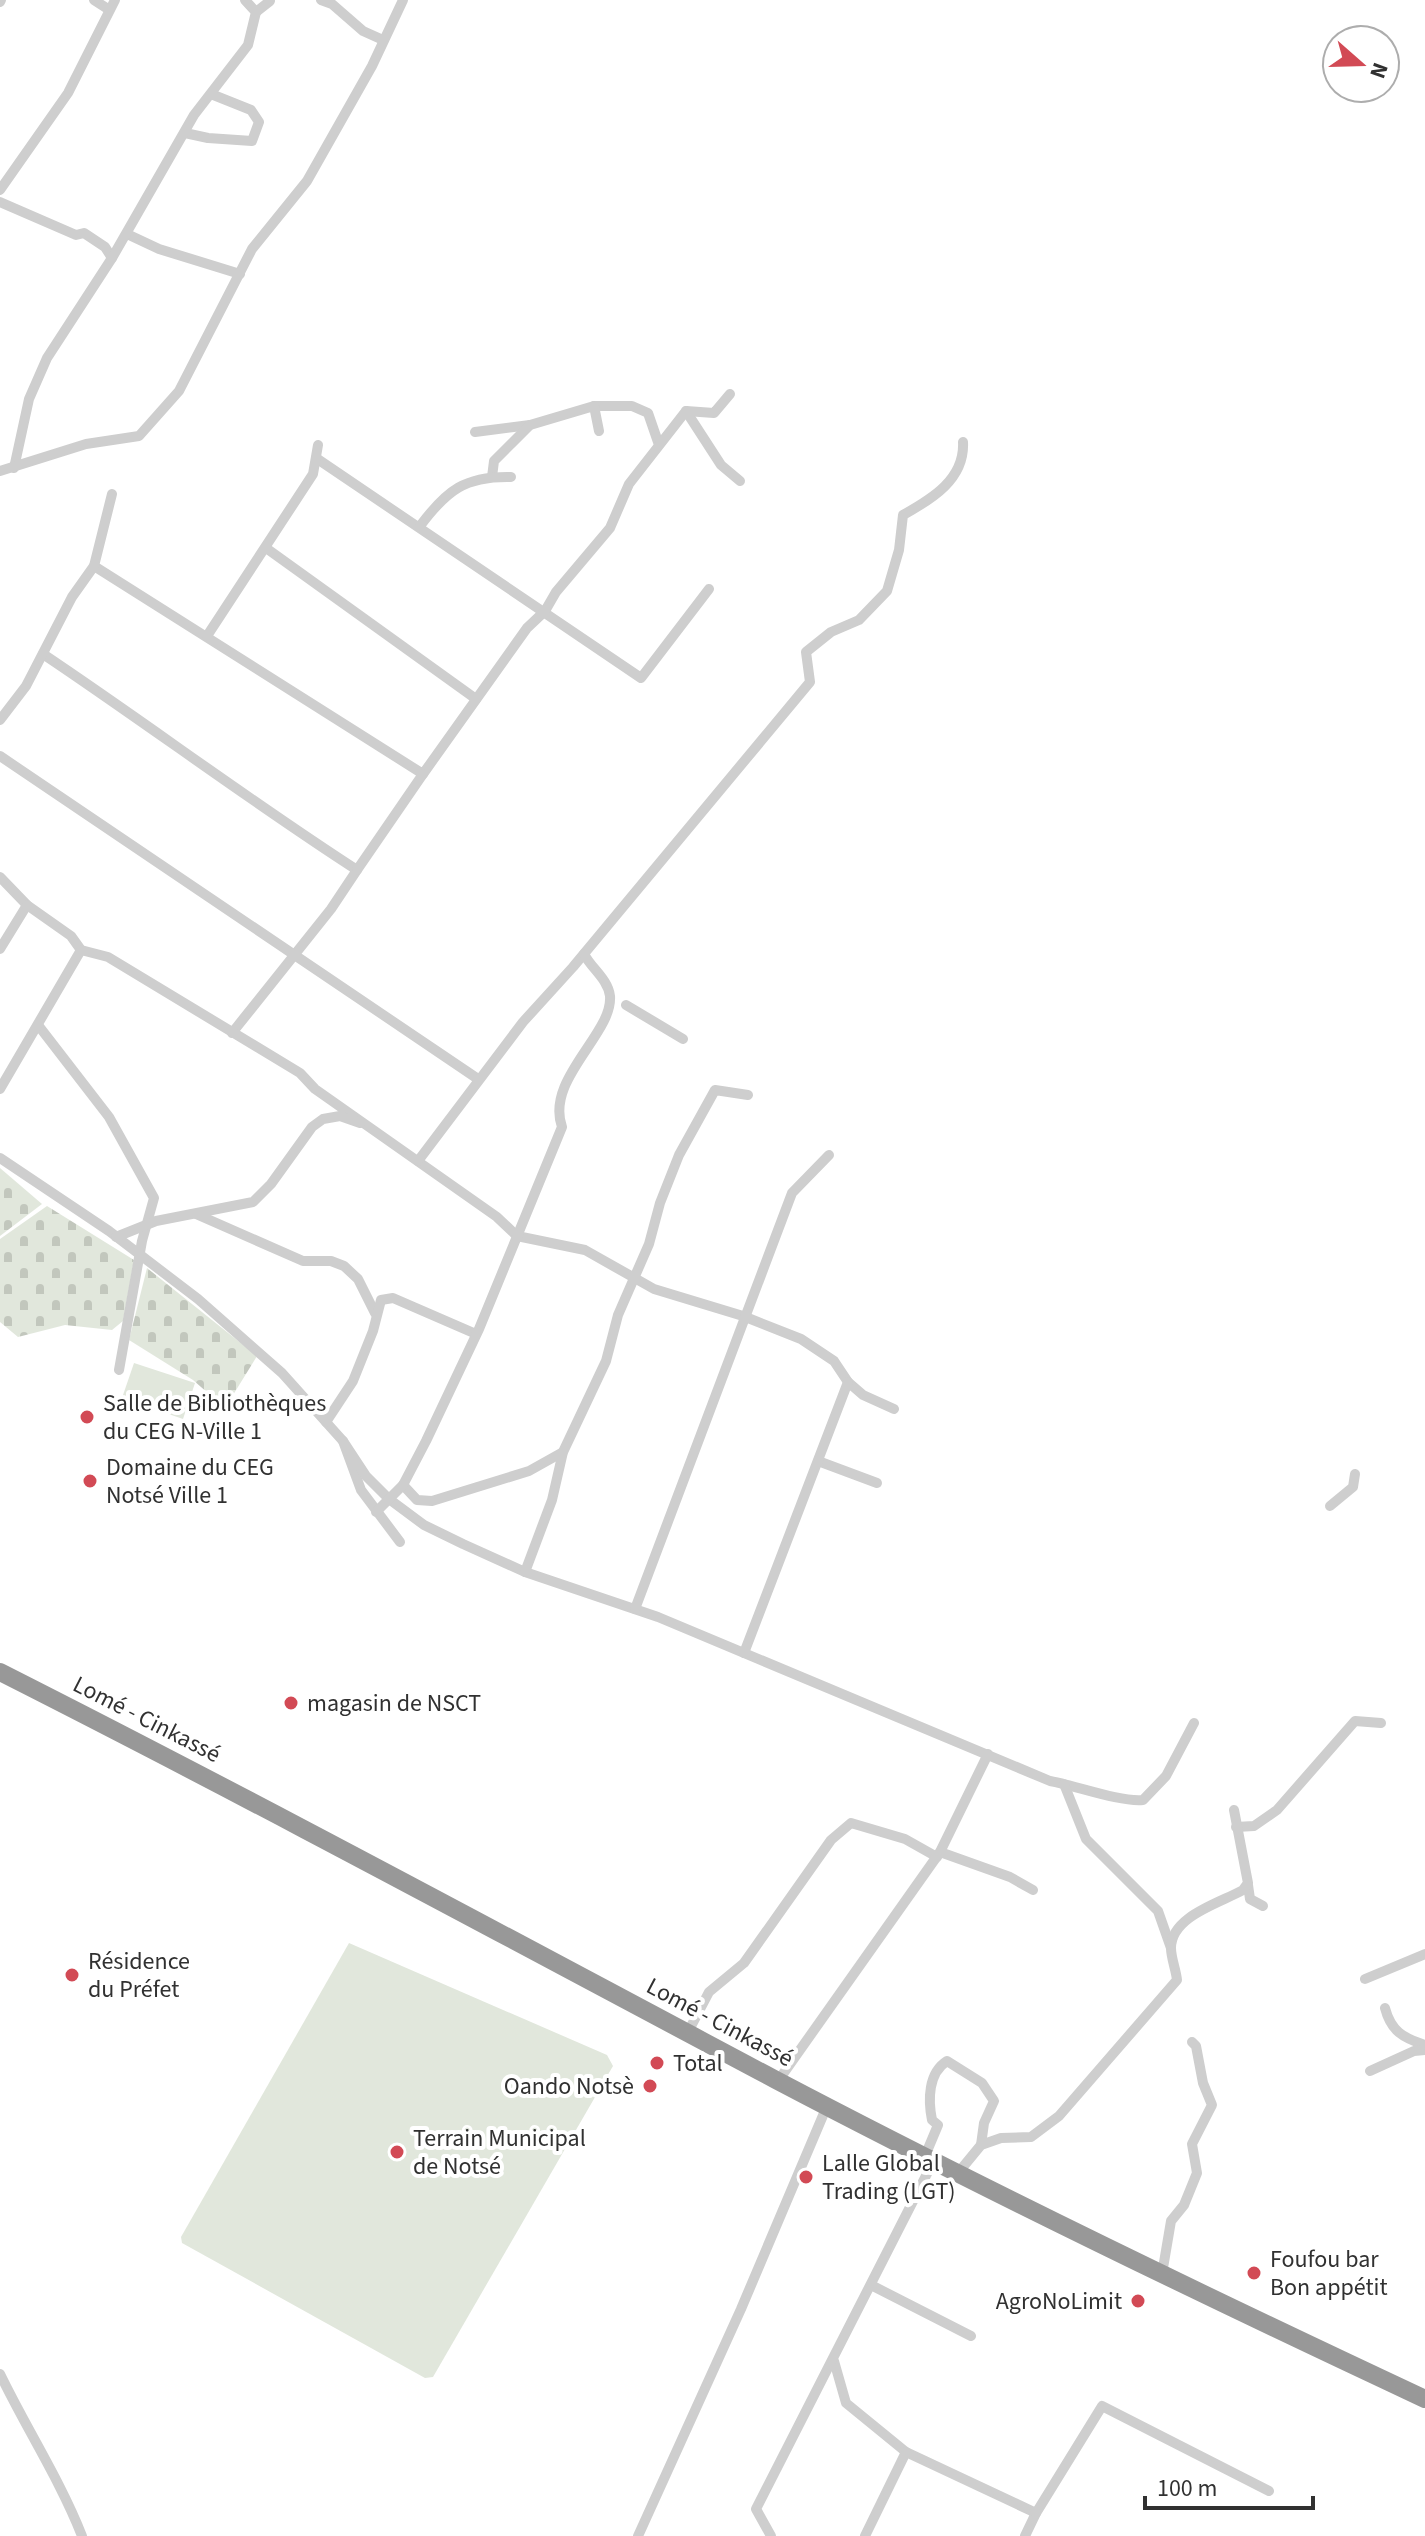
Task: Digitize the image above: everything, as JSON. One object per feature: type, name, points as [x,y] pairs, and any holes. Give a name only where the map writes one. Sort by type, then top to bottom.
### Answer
[{"type":"highway","name":"Lomé - Cinkassé","points":[[0,1672],[265,1807],[778,2081],[958,2173],[1425,2399]]},
{"type":"street","points":[[0,190],[68,93],[112,5],[94,0]]},
{"type":"street","points":[[245,0],[256,12]]},
{"type":"street","points":[[14,468],[29,399],[47,358],[127,234],[185,133],[248,45],[256,12],[269,0]]},
{"type":"street","points":[[321,0],[332,4],[363,31],[383,40]]},
{"type":"street","points":[[0,471],[86,444],[139,436],[179,391],[252,249],[307,181],[403,0]]},
{"type":"street","points":[[185,133],[252,141],[259,122],[251,110],[211,94]]},
{"type":"street","points":[[0,202],[76,235],[84,233],[105,247],[112,258]]},
{"type":"street","points":[[127,234],[159,249],[240,274]]},
{"type":"street","points":[[686,411],[714,413],[730,394]]},
{"type":"street","points":[[475,432],[530,425],[594,406],[632,406],[648,413],[658,442]]},
{"type":"street","points":[[594,406],[599,431]]},
{"type":"street","points":[[232,1033],[357,870],[527,628],[545,611],[556,592],[610,528],[629,484],[645,467],[658,442],[686,411]]},
{"type":"street","points":[[686,411],[721,465],[740,481]]},
{"type":"street","points":[[492,477],[494,461],[530,425]]},
{"type":"street","points":[[418,1161],[478,1079],[810,682],[806,652],[831,632],[859,620],[887,591],[899,550],[903,515],[949,484],[964,457],[963,442]]},
{"type":"street","points":[[207,636],[313,474],[318,445]]},
{"type":"street","points":[[316,458],[641,678],[709,589]]},
{"type":"street","points":[[420,526],[440,500],[463,483],[511,477]]},
{"type":"street","points":[[0,720],[26,686],[72,597],[94,566],[112,494]]},
{"type":"street","points":[[266,548],[428,661],[476,699]]},
{"type":"street","points":[[94,566],[207,636],[313,708],[423,774]]},
{"type":"street","points":[[43,654],[357,870]]},
{"type":"street","points":[[0,756],[478,1079]]},
{"type":"street","points":[[0,877],[27,905],[71,936],[81,950],[108,957],[300,1073],[315,1089],[517,1236],[585,1250],[654,1289],[743,1316],[821,1350],[863,1395],[894,1409]]},
{"type":"street","points":[[0,949],[27,905]]},
{"type":"street","points":[[0,1089],[81,950]]},
{"type":"street","points":[[376,1512],[403,1485],[476,1334],[562,1127],[558,1115],[561,1097],[608,1009],[607,985],[584,954]]},
{"type":"street","points":[[626,1005],[683,1039]]},
{"type":"street","points":[[38,1025],[109,1117],[154,1198],[119,1370]]},
{"type":"street","points":[[525,1572],[552,1500],[563,1452],[596,1387],[679,1155],[715,1090],[748,1095]]},
{"type":"street","points":[[116,1237],[147,1225],[253,1202],[271,1184],[312,1127],[323,1119],[340,1116],[362,1123]]},
{"type":"street","points":[[635,1609],[743,1316],[792,1193],[829,1155]]},
{"type":"street","points":[[0,1158],[116,1237],[247,1341],[326,1422],[389,1499],[424,1525],[525,1572],[635,1609],[1064,1784],[1128,1801],[1143,1800],[1166,1776],[1194,1723]]},
{"type":"street","points":[[194,1213],[303,1261],[331,1261],[344,1266],[358,1279],[375,1313]]},
{"type":"street","points":[[326,1422],[353,1381],[373,1331],[375,1313],[381,1300],[393,1298],[476,1334]]},
{"type":"street","points":[[744,1653],[848,1382]]},
{"type":"street","points":[[343,1441],[361,1490],[400,1542]]},
{"type":"street","points":[[403,1485],[417,1500],[432,1501],[529,1471],[563,1452]]},
{"type":"street","points":[[818,1461],[877,1483]]},
{"type":"street","points":[[1330,1506],[1353,1487],[1355,1474]]},
{"type":"street","points":[[1236,1827],[1254,1826],[1277,1810],[1355,1721],[1381,1723]]},
{"type":"street","points":[[778,2081],[938,1855],[988,1754]]},
{"type":"street","points":[[958,2173],[981,2145],[1001,2138],[1031,2137],[1059,2116],[1177,1980],[1171,1948],[1158,1911],[1086,1839],[1064,1784]]},
{"type":"street","points":[[1234,1810],[1250,1899]]},
{"type":"street","points":[[688,2032],[696,2011],[709,1992],[744,1963],[831,1840],[851,1823],[1010,1877],[1033,1890]]},
{"type":"street","points":[[1171,1948],[1174,1934],[1189,1917],[1230,1897],[1248,1883]]},
{"type":"street","points":[[1230,1897],[1250,1899],[1263,1906]]},
{"type":"street","points":[[1365,1979],[1425,1954]]},
{"type":"street","points":[[1385,2008],[1389,2023],[1397,2033],[1425,2048]]},
{"type":"street","points":[[1162,2274],[1165,2241],[1171,2221],[1184,2205],[1197,2173],[1192,2144],[1212,2105],[1203,2083],[1196,2046],[1192,2042]]},
{"type":"street","points":[[1370,2071],[1425,2048]]},
{"type":"street","points":[[771,2536],[756,2509],[834,2361],[930,2158],[938,2125],[930,2112],[933,2076],[947,2061],[982,2083],[994,2101],[984,2123],[981,2145]]},
{"type":"street","points":[[638,2536],[741,2309],[827,2106]]},
{"type":"street","points":[[871,2285],[971,2336]]},
{"type":"street","points":[[834,2361],[846,2403],[906,2452],[1036,2513]]},
{"type":"street","points":[[0,2374],[31,2437],[68,2501],[82,2536]]},
{"type":"street","points":[[1025,2536],[1102,2406],[1269,2491]]},
{"type":"street","points":[[865,2536],[906,2452]]},
{"type":"green space","points":[[0,1168],[42,1204],[0,1236]]},
{"type":"green space","points":[[47,1206],[134,1260],[123,1321],[112,1330],[65,1325],[18,1337],[0,1322],[0,1239]]},
{"type":"green space","points":[[147,1268],[257,1356],[225,1408],[193,1380],[129,1340]]},
{"type":"green space","points":[[134,1363],[195,1383],[183,1419],[122,1398]]},
{"type":"green space","name":"Terrain Municipal de Notsé","points":[[349,1943],[607,2055],[613,2066],[433,2377],[425,2378],[182,2243],[181,2237]]},
{"type":"place","name":"Salle de Bibliothèques du CEG N-Ville 1","points":[[87,1417]]},
{"type":"place","name":"Domaine du CEG Notsé Ville 1","points":[[90,1481]]},
{"type":"place","name":"magasin de NSCT","points":[[291,1703]]},
{"type":"place","name":"Résidence du Préfet","points":[[72,1975]]},
{"type":"place","name":"Total","points":[[657,2063]]},
{"type":"place","name":"Oando Notsè","points":[[650,2086]]},
{"type":"place","name":"Terrain Municipal de Notsé","points":[[397,2152]]},
{"type":"place","name":"Lalle Global Trading (LGT)","points":[[806,2177]]},
{"type":"place","name":"Foufou bar Bon appétit","points":[[1254,2273]]},
{"type":"place","name":"AgroNoLimit","points":[[1138,2301]]}]
